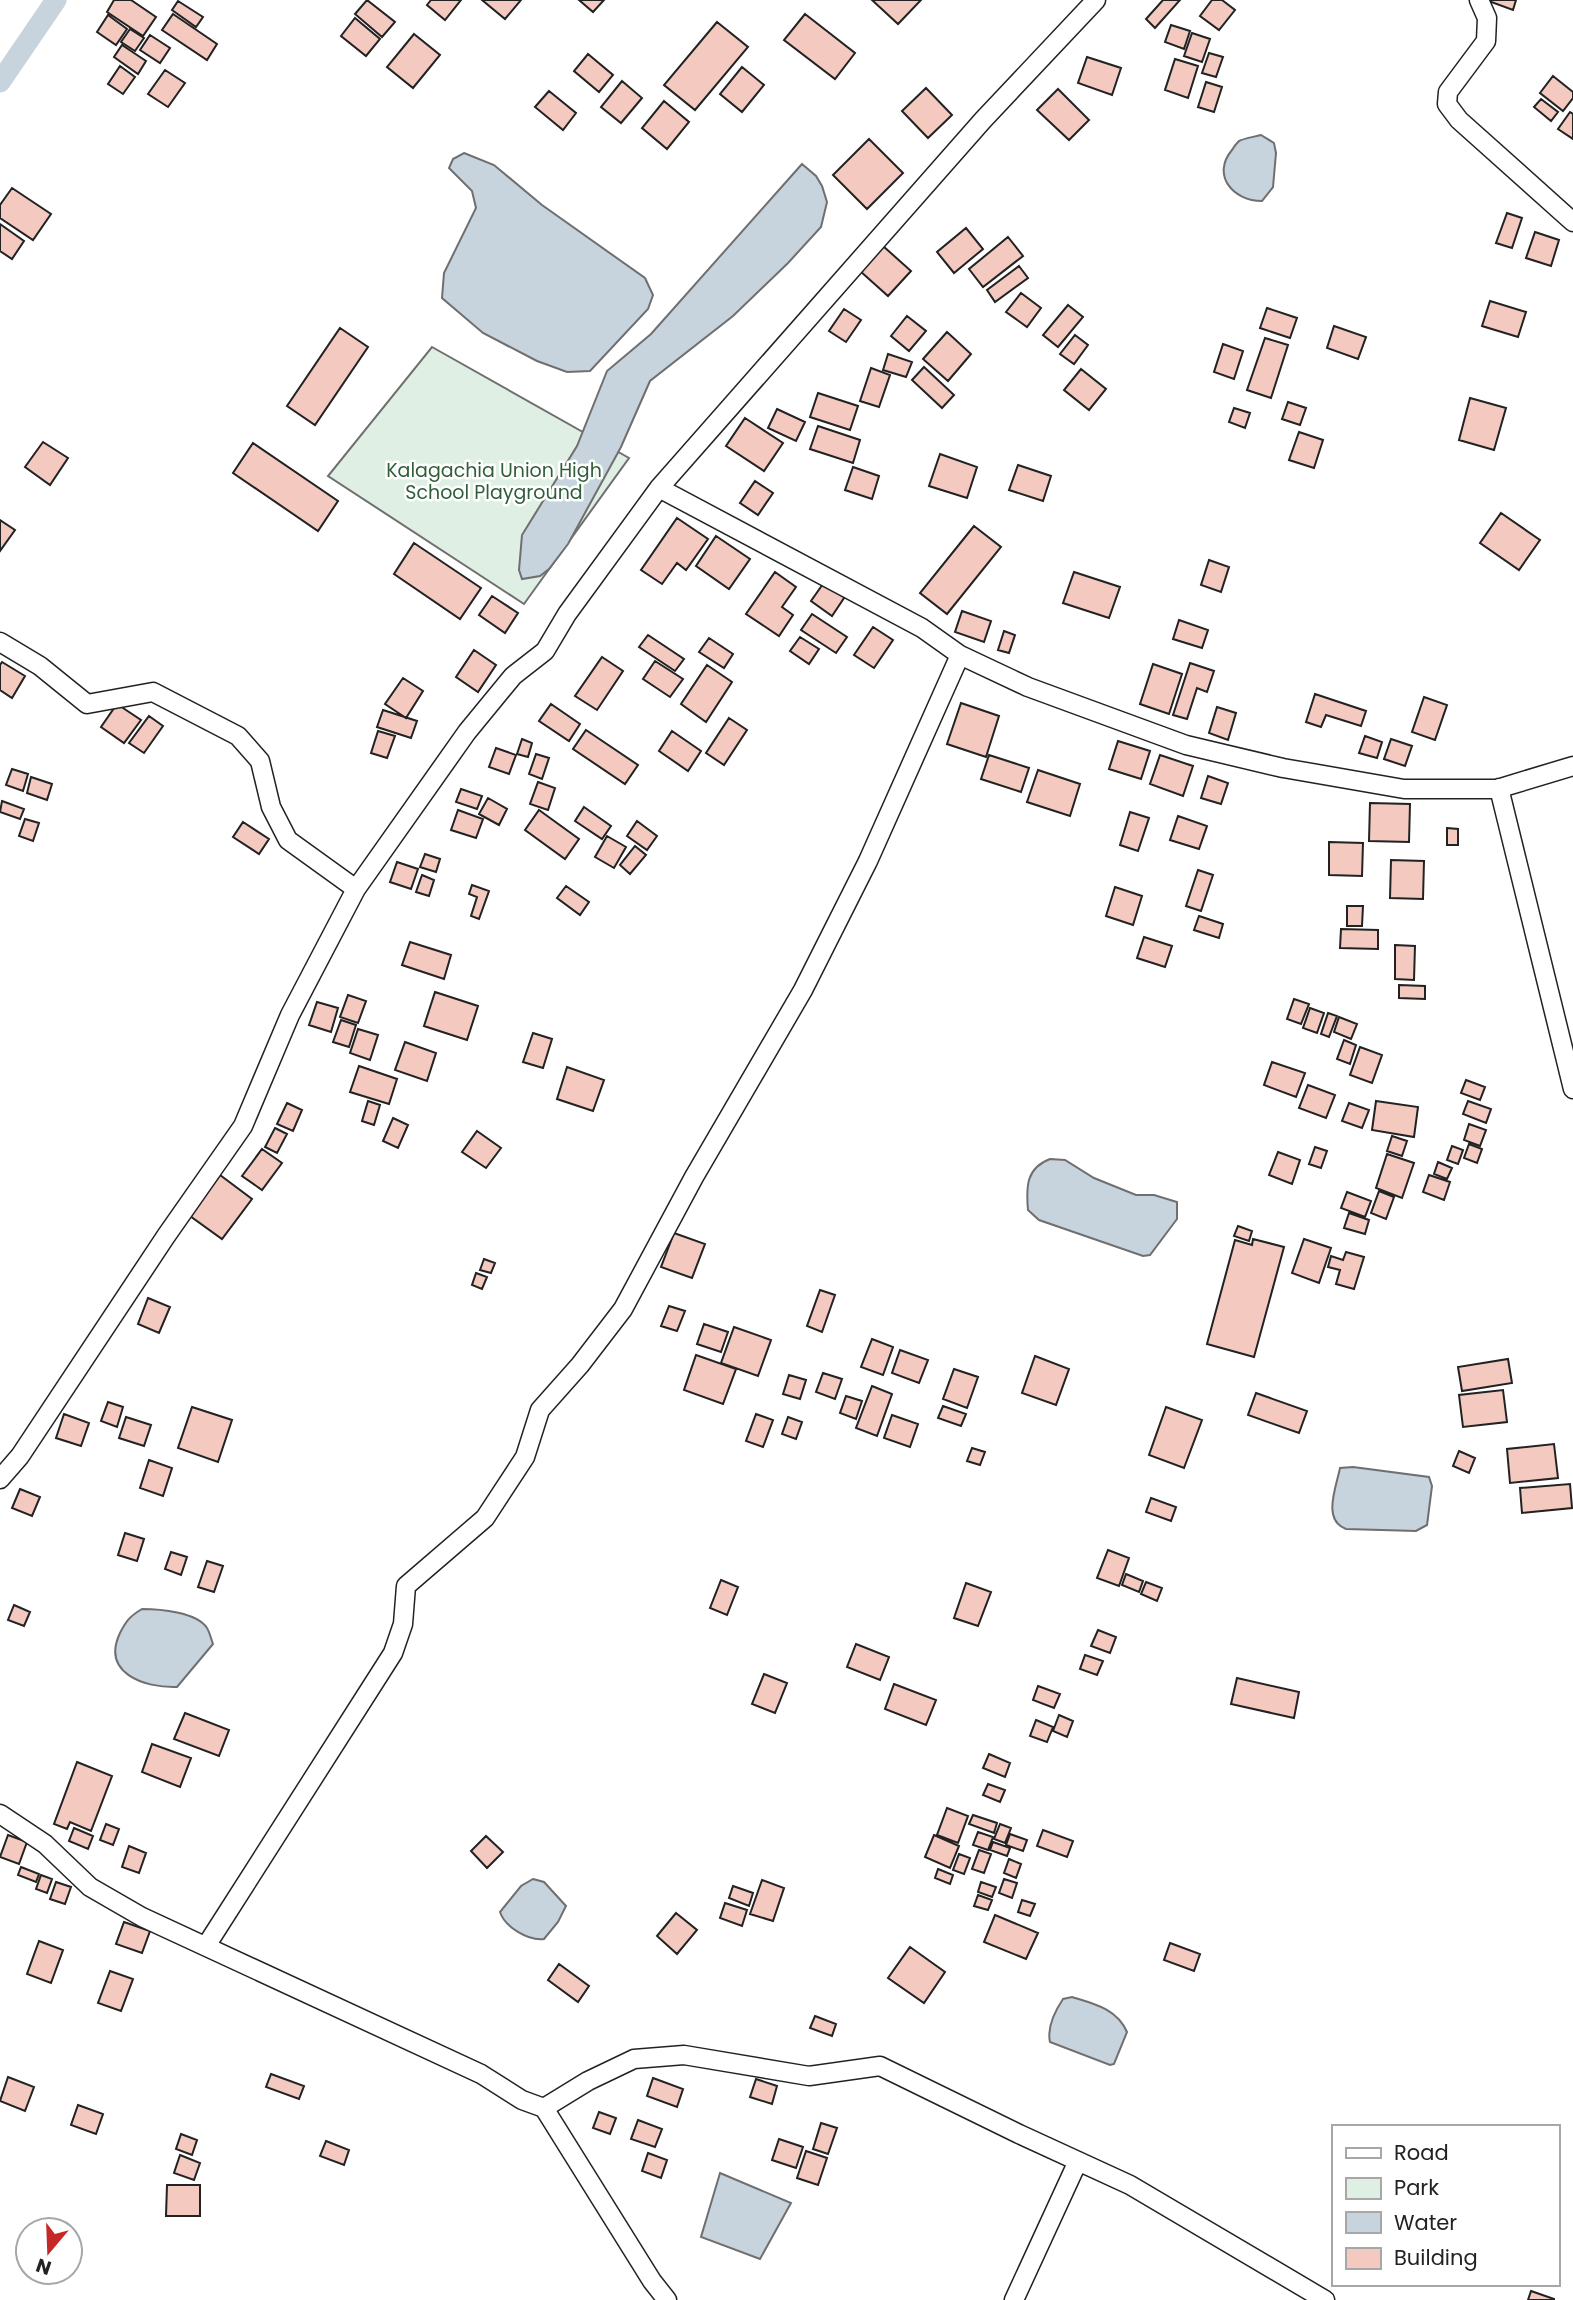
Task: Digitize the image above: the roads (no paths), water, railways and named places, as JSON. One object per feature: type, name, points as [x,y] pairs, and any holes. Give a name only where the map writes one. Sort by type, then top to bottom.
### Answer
[{"type":"street","points":[[0,1479],[20,1456],[166,1236],[243,1126],[290,1015],[356,889],[467,732],[513,676],[545,651],[567,614],[659,488],[983,120],[1096,0]]},
{"type":"street","points":[[1479,0],[1487,18],[1486,41],[1448,92],[1447,104],[1459,120],[1573,222]]},
{"type":"street","points":[[659,488],[922,628],[960,655],[1028,687],[1186,744],[1283,768],[1404,789],[1499,788],[1573,766]]},
{"type":"street","points":[[0,642],[40,666],[87,704],[153,692],[238,736],[261,761],[271,807],[288,840],[356,889]]},
{"type":"street","points":[[206,1946],[393,1653],[403,1624],[406,1586],[485,1518],[525,1457],[540,1410],[580,1365],[623,1309],[694,1177],[803,990],[868,861],[960,655]]},
{"type":"street","points":[[1499,788],[1573,1089]]},
{"type":"street","points":[[0,1814],[45,1844],[90,1887],[142,1917],[481,2074],[522,2100],[544,2108],[652,2281],[667,2300]]},
{"type":"street","points":[[544,2108],[588,2081],[634,2059],[684,2054],[808,2076],[880,2066],[1130,2185],[1325,2300]]},
{"type":"street","points":[[1014,2300],[1078,2161]]},
{"type":"water","points":[[1261,135],[1274,143],[1276,153],[1273,187],[1262,201],[1242,197],[1234,191],[1228,185],[1224,169],[1226,159],[1239,141]]},
{"type":"water","points":[[464,153],[494,165],[542,205],[645,278],[653,295],[648,309],[590,371],[567,372],[537,361],[483,333],[442,298],[444,273],[476,208],[472,191],[449,168],[453,159]]},
{"type":"water","points":[[802,164],[816,176],[827,202],[821,227],[733,316],[650,381],[621,447],[568,544],[549,569],[540,576],[522,579],[519,570],[522,535],[577,446],[607,371],[651,334]]},
{"type":"water","points":[[1050,1159],[1065,1160],[1094,1178],[1136,1195],[1154,1195],[1177,1202],[1177,1219],[1150,1255],[1143,1256],[1039,1220],[1028,1210],[1029,1179],[1036,1168]]},
{"type":"water","points":[[1353,1467],[1429,1477],[1432,1486],[1427,1525],[1416,1531],[1346,1529],[1339,1525],[1334,1518],[1332,1503],[1340,1468]]},
{"type":"water","points":[[142,1609],[187,1615],[202,1623],[208,1630],[213,1644],[177,1687],[139,1681],[121,1668],[116,1658],[116,1647],[122,1629],[131,1617]]},
{"type":"water","points":[[533,1879],[544,1882],[566,1906],[558,1922],[544,1939],[531,1938],[518,1932],[507,1923],[500,1912],[521,1886]]},
{"type":"water","points":[[1072,1997],[1104,2008],[1123,2024],[1127,2032],[1114,2064],[1110,2065],[1050,2042],[1051,2025],[1057,2009],[1063,1999]]},
{"type":"water","points":[[720,2173],[791,2203],[760,2259],[701,2237]]},
{"type":"waterway","points":[[0,82],[56,0]]},
{"type":"park label","name":"Kalagachia Union High School Playground","points":[[494,481]]}]
